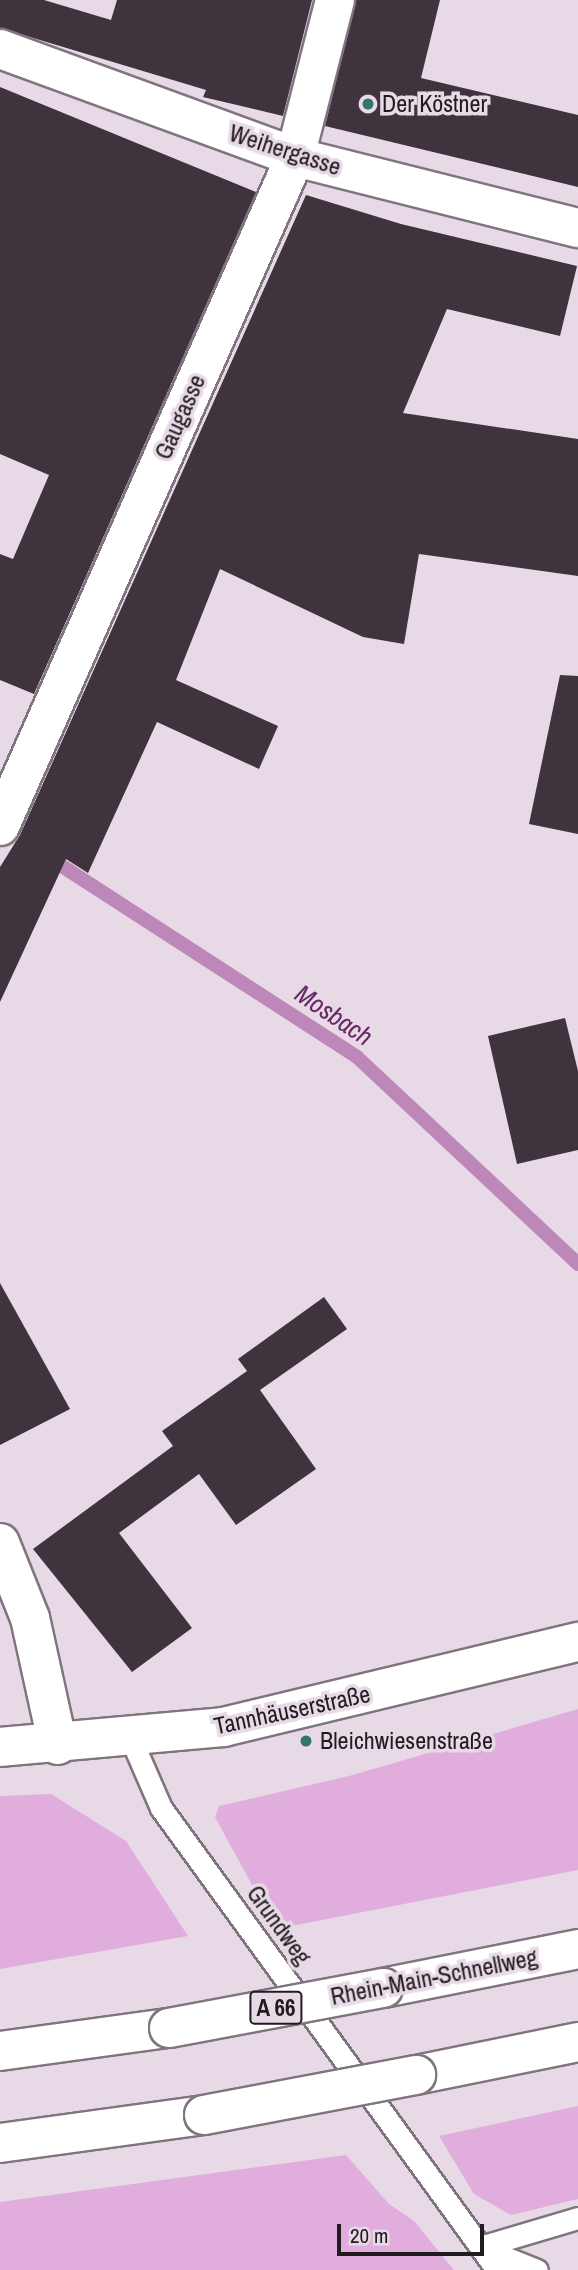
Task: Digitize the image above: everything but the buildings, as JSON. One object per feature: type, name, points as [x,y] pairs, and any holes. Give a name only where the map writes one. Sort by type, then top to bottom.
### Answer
[{"type":"main road","name":"Gaugasse","points":[[0,826],[295,157],[335,0]]},
{"type":"main road","name":"Weihergasse","points":[[0,49],[295,157],[578,228]]},
{"type":"main road","points":[[0,1543],[30,1618],[58,1745]]},
{"type":"main road","name":"Tannhäuserstraße","points":[[0,1746],[131,1739],[236,1724],[578,1642]]},
{"type":"main road","name":"Rhein-Main-Schnellweg","points":[[0,2051],[169,2028],[578,1949]]},
{"type":"main road","points":[[0,2143],[204,2115],[578,2042]]},
{"type":"lane","name":"Grundweg","points":[[131,1739],[161,1808],[497,2270]]},
{"type":"lane","points":[[480,2247],[578,2218]]},
{"type":"lane","points":[[480,2247],[537,2270]]},
{"type":"shaded area","points":[[578,1709],[578,1870],[276,1929],[215,1817],[219,1806],[353,1775]]},
{"type":"shaded area","points":[[51,1794],[126,1841],[188,1936],[0,1969],[0,1796]]},
{"type":"shaded area","points":[[578,2106],[578,2199],[511,2215],[474,2194],[439,2136]]},
{"type":"shaded area","points":[[346,2155],[389,2204],[414,2221],[454,2270],[0,2270],[0,2202]]},
{"type":"waterway","name":"Mosbach","points":[[48,857],[357,1057],[578,1264]]},
{"type":"place","name":"Der Köstner","points":[[368,104]]},
{"type":"place","name":"Bleichwiesenstraße","points":[[306,1741]]}]
